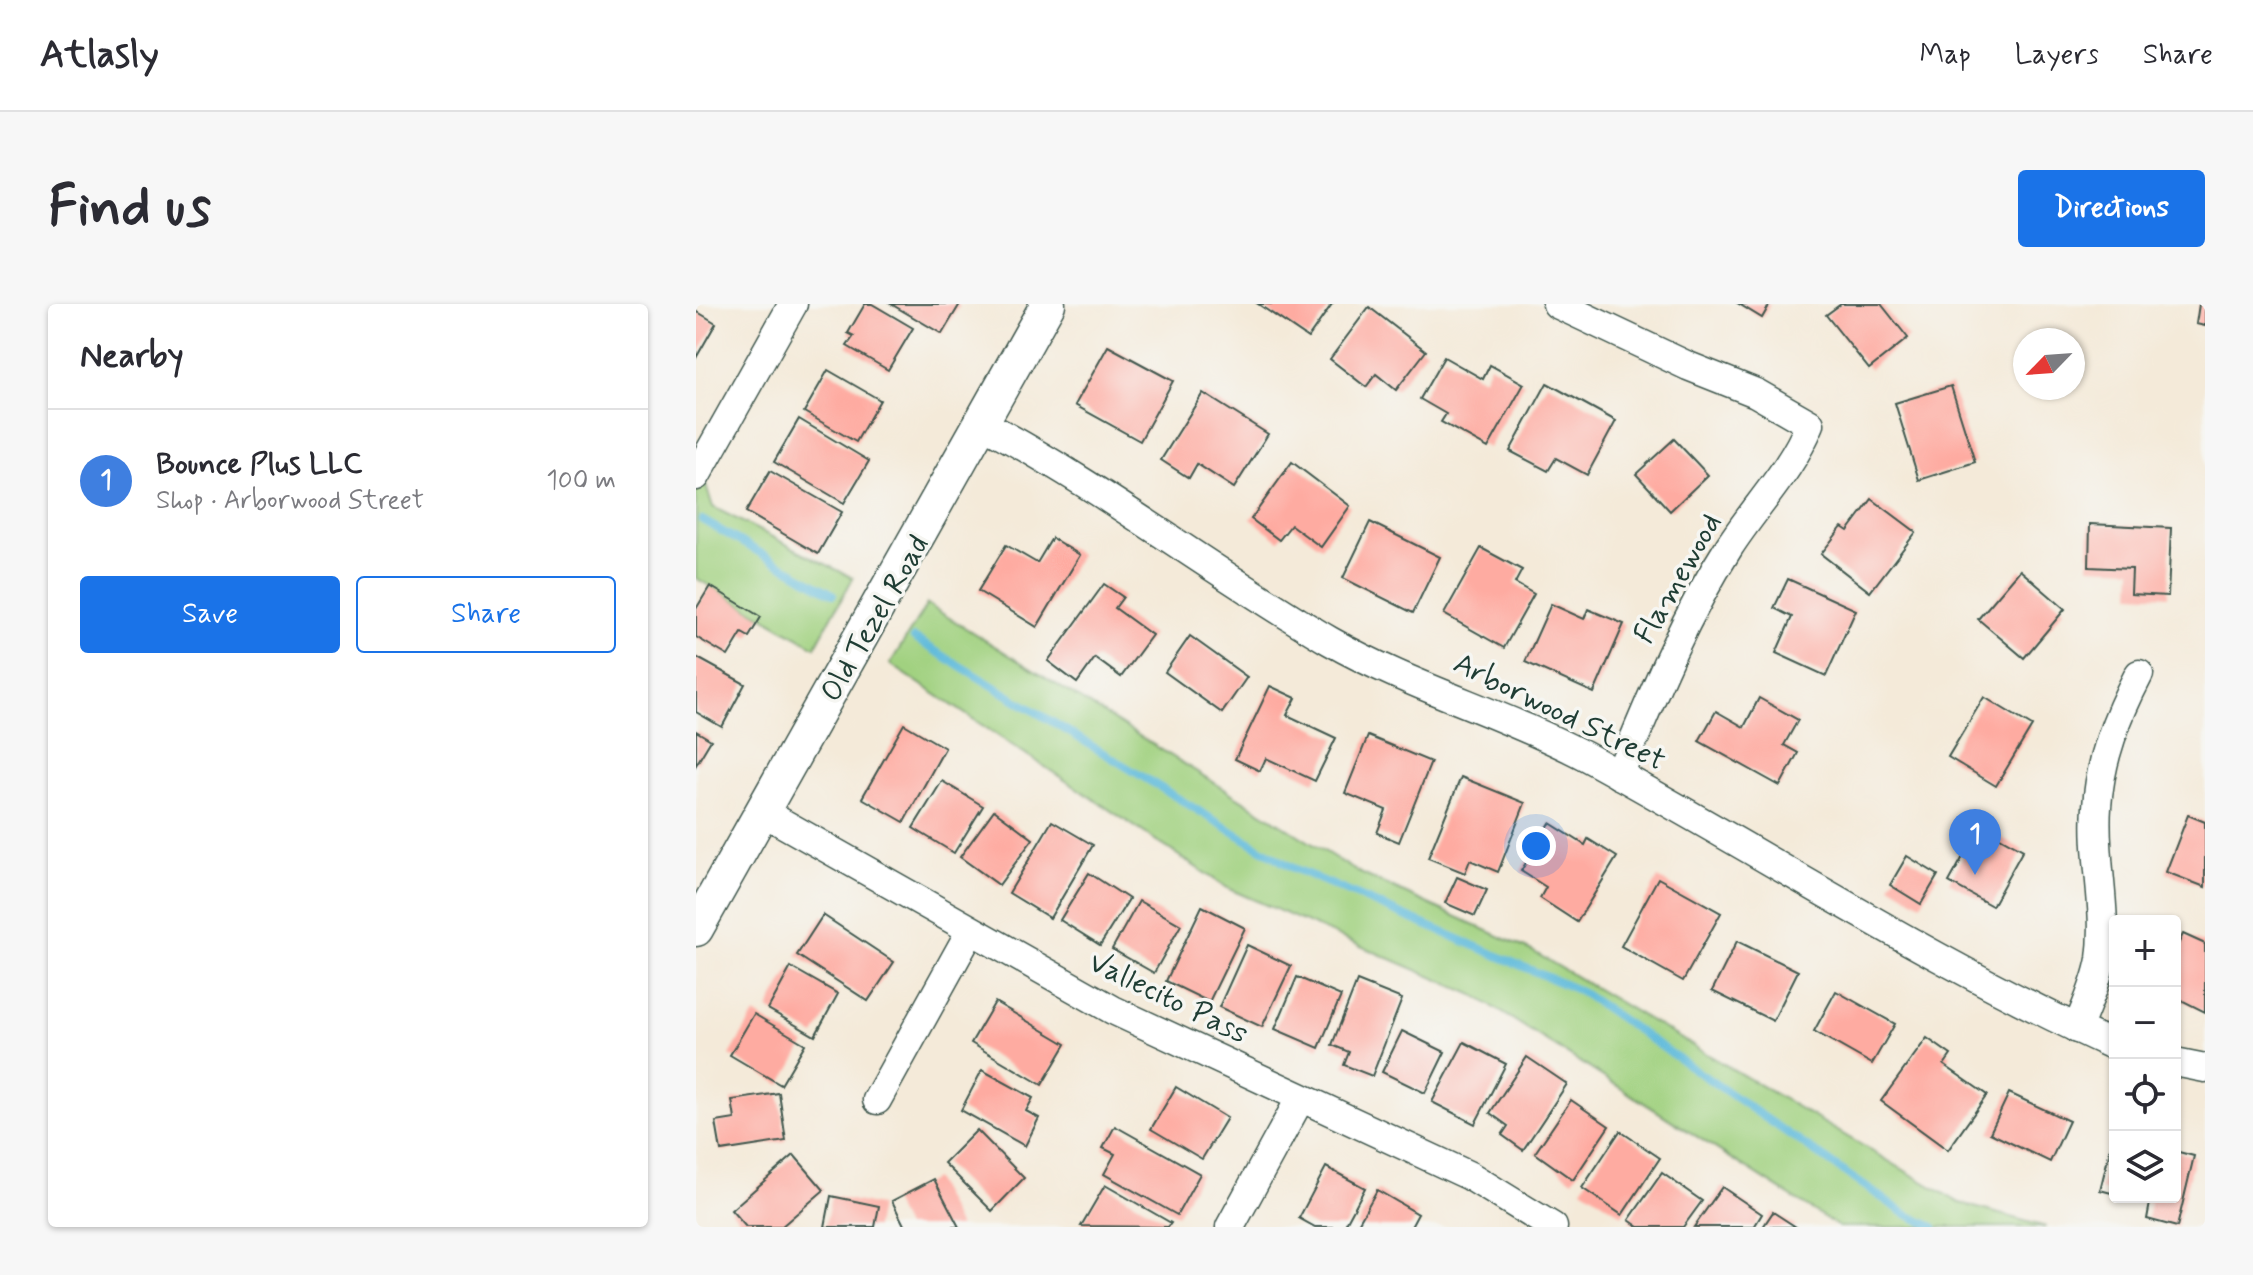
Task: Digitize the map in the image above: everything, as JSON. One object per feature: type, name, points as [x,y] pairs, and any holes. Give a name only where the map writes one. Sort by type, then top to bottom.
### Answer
[{"type":"street","points":[[696,476],[793,304]]},
{"type":"street","name":"Old Tezel Road","points":[[696,929],[1048,304]]},
{"type":"street","name":"Flamewood","points":[[1557,304],[1688,366],[1756,393],[1810,424],[1798,454],[1730,545],[1682,625],[1619,775]]},
{"type":"street","name":"Arborwood Street","points":[[983,424],[1054,461],[1247,591],[1334,643],[1619,775],[2014,1000],[2109,1043]]},
{"type":"street","points":[[2077,1029],[2101,960],[2103,931],[2096,831],[2101,771],[2122,706],[2139,674]]},
{"type":"street","name":"Vallecito Pass","points":[[763,812],[970,932],[1113,1010],[1470,1176],[1553,1227]]},
{"type":"street","points":[[877,1100],[970,932]]},
{"type":"street","points":[[2181,1063],[2205,1068]]},
{"type":"street","points":[[1230,1227],[1300,1099]]},
{"type":"green space","points":[[696,455],[713,507],[853,578],[815,647],[696,578]]},
{"type":"green space","points":[[927,604],[1358,872],[1532,951],[1960,1203],[2046,1227],[1839,1227],[1476,996],[1229,889],[890,664]]},
{"type":"building","points":[[865,304],[872,304],[913,328],[888,370],[847,346],[854,336],[848,333]]},
{"type":"building","points":[[891,304],[960,304],[942,334]]},
{"type":"building","points":[[1258,304],[1332,304],[1308,338]]},
{"type":"building","points":[[1739,304],[1770,304],[1762,318]]},
{"type":"building","points":[[1841,304],[1881,304],[1908,338],[1869,369],[1826,315]]},
{"type":"building","points":[[2199,304],[2205,304],[2205,326],[2196,324]]},
{"type":"building","points":[[1369,307],[1426,351],[1396,390],[1376,374],[1366,387],[1330,359]]},
{"type":"building","points":[[696,311],[716,323],[696,358]]},
{"type":"building","points":[[1108,346],[1173,381],[1140,441],[1075,405]]},
{"type":"building","points":[[1444,357],[1483,379],[1490,365],[1524,384],[1488,448],[1441,422],[1446,414],[1420,399]]},
{"type":"building","points":[[828,370],[880,400],[856,442],[804,412]]},
{"type":"building","points":[[1547,383],[1616,421],[1587,475],[1556,458],[1548,471],[1510,451]]},
{"type":"building","points":[[1951,386],[1975,462],[1919,480],[1895,403]]},
{"type":"building","points":[[1203,393],[1268,434],[1234,488],[1197,464],[1189,478],[1161,460]]},
{"type":"building","points":[[799,419],[869,461],[844,503],[774,462]]},
{"type":"building","points":[[1674,439],[1708,475],[1670,511],[1636,474]]},
{"type":"building","points":[[1292,462],[1350,506],[1321,547],[1291,525],[1279,540],[1251,519]]},
{"type":"building","points":[[770,471],[842,512],[818,554],[746,512]]},
{"type":"building","points":[[1872,499],[1916,532],[1870,592],[1821,554],[1842,527],[1848,531]]},
{"type":"building","points":[[1370,522],[1440,557],[1413,613],[1343,578]]},
{"type":"building","points":[[2090,524],[2171,528],[2168,596],[2131,594],[2132,569],[2089,567]]},
{"type":"building","points":[[1052,538],[1080,555],[1037,627],[978,591],[1006,545],[1037,563]]},
{"type":"building","points":[[1481,548],[1522,570],[1515,583],[1534,594],[1504,648],[1444,614]]},
{"type":"building","points":[[2020,570],[2065,609],[2024,658],[1978,619]]},
{"type":"building","points":[[1788,579],[1856,610],[1826,676],[1776,653],[1792,617],[1774,608]]},
{"type":"building","points":[[1104,584],[1123,597],[1115,608],[1152,635],[1121,677],[1095,658],[1077,683],[1048,661]]},
{"type":"building","points":[[710,586],[761,617],[749,637],[742,633],[728,656],[696,637],[696,609]]},
{"type":"building","points":[[1551,604],[1584,619],[1588,609],[1624,624],[1594,693],[1525,662]]},
{"type":"building","points":[[1190,636],[1247,677],[1222,713],[1165,672]]},
{"type":"building","points":[[696,657],[745,684],[722,727],[696,712]]},
{"type":"building","points":[[1270,686],[1296,698],[1287,715],[1336,738],[1315,781],[1266,758],[1260,771],[1235,759]]},
{"type":"building","points":[[1984,697],[2032,726],[1996,786],[1948,757]]},
{"type":"building","points":[[1759,698],[1798,720],[1784,745],[1798,753],[1780,786],[1699,741],[1716,711],[1744,727]]},
{"type":"building","points":[[904,724],[945,748],[904,822],[862,798]]},
{"type":"building","points":[[696,731],[711,740],[696,765]]},
{"type":"building","points":[[1368,736],[1431,762],[1399,842],[1377,833],[1386,810],[1345,793]]},
{"type":"building","points":[[1461,777],[1525,803],[1498,872],[1470,860],[1465,873],[1428,858]]},
{"type":"building","points":[[942,781],[983,806],[954,853],[913,828]]},
{"type":"building","points":[[994,810],[1033,839],[999,885],[960,857]]},
{"type":"building","points":[[2188,815],[2205,822],[2205,887],[2166,872]]},
{"type":"building","points":[[1052,821],[1093,845],[1050,918],[1009,893]]},
{"type":"building","points":[[1550,823],[1585,845],[1588,839],[1617,857],[1577,922],[1540,898],[1546,887],[1521,871]]},
{"type":"building","points":[[1980,826],[2023,850],[1992,906],[1949,882]]},
{"type":"building","points":[[1907,856],[1938,875],[1921,904],[1890,885]]},
{"type":"building","points":[[1089,873],[1129,899],[1100,945],[1060,920]]},
{"type":"building","points":[[1457,877],[1487,890],[1475,916],[1445,903]]},
{"type":"building","points":[[1658,878],[1721,913],[1683,981],[1621,946]]},
{"type":"building","points":[[1139,901],[1181,925],[1154,973],[1112,949]]},
{"type":"building","points":[[1202,906],[1245,928],[1209,1002],[1166,981]]},
{"type":"building","points":[[823,915],[894,962],[868,1001],[797,955]]},
{"type":"building","points":[[2183,934],[2205,944],[2205,1012],[2181,1000]]},
{"type":"building","points":[[1737,941],[1798,971],[1773,1021],[1712,991]]},
{"type":"building","points":[[1247,945],[1291,966],[1262,1027],[1219,1007]]},
{"type":"building","points":[[791,967],[838,994],[815,1036],[768,1009]]},
{"type":"building","points":[[1297,977],[1341,996],[1319,1048],[1275,1029]]},
{"type":"building","points":[[1357,981],[1402,999],[1372,1076],[1344,1065],[1349,1052],[1332,1045]]},
{"type":"building","points":[[1836,991],[1895,1024],[1872,1064],[1814,1031]]},
{"type":"building","points":[[995,1002],[1066,1044],[1042,1085],[971,1043]]},
{"type":"building","points":[[754,1014],[805,1044],[781,1085],[730,1055]]},
{"type":"building","points":[[1402,1031],[1445,1052],[1425,1093],[1382,1072]]},
{"type":"building","points":[[1927,1038],[1951,1055],[1944,1065],[1987,1095],[1948,1150],[1881,1101]]},
{"type":"building","points":[[1464,1042],[1506,1064],[1475,1124],[1432,1102]]},
{"type":"building","points":[[1527,1057],[1567,1084],[1523,1150],[1502,1135],[1508,1126],[1490,1113]]},
{"type":"building","points":[[982,1070],[1033,1098],[1026,1111],[1039,1118],[1025,1146],[961,1110]]},
{"type":"building","points":[[1176,1087],[1227,1118],[1202,1159],[1151,1129]]},
{"type":"building","points":[[779,1093],[786,1141],[721,1151],[716,1122],[735,1119],[732,1100]]},
{"type":"building","points":[[2009,1093],[2069,1121],[2050,1162],[1990,1133]]},
{"type":"building","points":[[1571,1100],[1609,1126],[1573,1180],[1535,1153]]},
{"type":"building","points":[[1115,1126],[1200,1174],[1177,1215],[1104,1174],[1115,1154],[1103,1148]]},
{"type":"building","points":[[977,1130],[1024,1178],[992,1211],[944,1163]]},
{"type":"building","points":[[1620,1131],[1660,1158],[1622,1215],[1582,1188]]},
{"type":"building","points":[[2181,1153],[2194,1156],[2177,1227],[2147,1219],[2150,1203],[2181,1203]]},
{"type":"building","points":[[2109,1154],[2109,1192],[2100,1190]]},
{"type":"building","points":[[794,1155],[824,1190],[781,1227],[746,1227],[731,1210]]},
{"type":"building","points":[[1326,1167],[1365,1188],[1344,1227],[1315,1227],[1299,1218]]},
{"type":"building","points":[[1662,1173],[1702,1201],[1683,1227],[1639,1227],[1629,1220]]},
{"type":"building","points":[[934,1179],[959,1227],[905,1227],[892,1201]]},
{"type":"building","points":[[1105,1185],[1171,1223],[1168,1227],[1081,1226]]},
{"type":"building","points":[[1722,1187],[1762,1214],[1754,1227],[1694,1227]]},
{"type":"building","points":[[1377,1190],[1418,1214],[1411,1227],[1356,1227]]},
{"type":"building","points":[[831,1196],[879,1206],[875,1227],[825,1227]]},
{"type":"building","points":[[1773,1212],[1796,1227],[1763,1227]]},
{"type":"waterway","points":[[702,520],[833,594]]},
{"type":"waterway","points":[[914,638],[1293,868],[1580,991],[1904,1213],[1934,1227]]},
{"type":"place","name":"Bounce Plus LLC","points":[[1975,875]]}]
